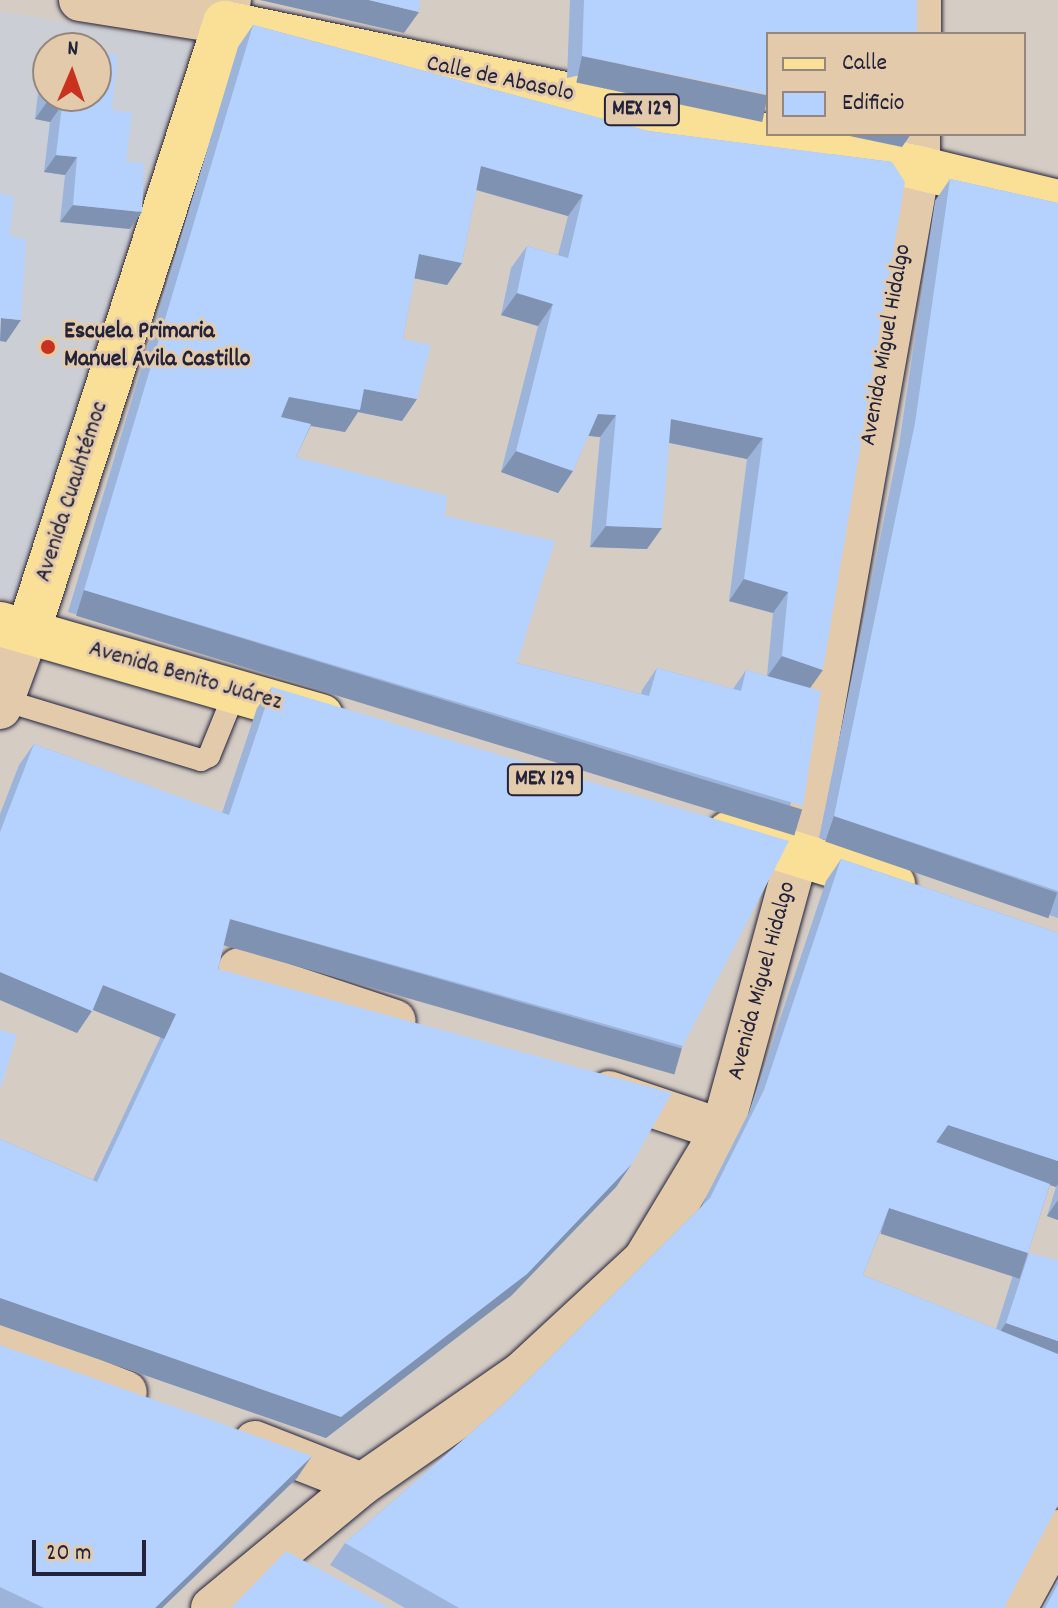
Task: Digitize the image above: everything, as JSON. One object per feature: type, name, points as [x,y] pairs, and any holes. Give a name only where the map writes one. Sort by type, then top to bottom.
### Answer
[{"type":"main road","name":"Calle de Abasolo","points":[[228,11],[766,120]]},
{"type":"main road","name":"Avenida Cuauhtémoc","points":[[14,628],[228,11]]},
{"type":"main road","name":"Calle de Abasolo","points":[[845,136],[919,151],[1058,202]]},
{"type":"main road","name":"Avenida Benito Juárez","points":[[14,628],[357,726]]},
{"type":"main road","points":[[691,822],[798,852],[928,896]]},
{"type":"street","name":"Calle de Abasolo","points":[[80,0],[228,11]]},
{"type":"street","points":[[920,0],[920,32]]},
{"type":"street","name":"Avenida Miguel Hidalgo","points":[[212,1608],[276,1550],[362,1484],[523,1372],[644,1260],[722,1130],[798,852],[919,151]]},
{"type":"street","name":"Avenida Cuauhtémoc","points":[[1,702],[14,628]]},
{"type":"street","points":[[239,969],[435,1034]]},
{"type":"street","points":[[571,1079],[722,1130]]},
{"type":"street","points":[[0,1343],[159,1405]]},
{"type":"street","points":[[217,1427],[362,1484]]},
{"type":"street","points":[[1016,1608],[1058,1531]]},
{"type":"street","points":[[276,1550],[314,1572]]},
{"type":"lane","points":[[1,702],[201,760],[209,756],[235,692]]},
{"type":"shaded area","name":"Escuela Primaria Manuel Ávila Castillo","points":[[0,11],[192,43],[14,601],[0,597]]},
{"type":"building","points":[[369,0],[420,0],[419,12]]},
{"type":"building","points":[[584,0],[917,0],[917,32],[766,32],[766,94],[582,56]]},
{"type":"building","points":[[253,25],[648,131],[892,162],[905,182],[823,670],[782,656],[788,592],[744,579],[763,438],[671,419],[662,528],[606,526],[616,415],[598,414],[573,471],[516,451],[553,304],[517,293],[527,246],[568,258],[583,195],[481,166],[462,263],[419,254],[403,339],[431,345],[417,399],[364,389],[360,410],[289,397],[281,417],[311,424],[296,457],[447,496],[445,516],[555,541],[517,663],[649,696],[657,668],[741,691],[746,670],[821,691],[803,806],[84,590]]},
{"type":"building","points":[[112,55],[117,55],[112,110]]},
{"type":"building","points":[[112,110],[132,113],[126,162],[144,163],[142,212],[73,205],[77,157],[56,155],[61,112]]},
{"type":"building","points":[[950,179],[1058,203],[1058,891],[834,816],[915,423]]},
{"type":"building","points":[[0,193],[14,197],[9,235],[26,240],[21,320],[0,320]]},
{"type":"building","points":[[272,687],[789,841],[683,1046],[230,919],[218,969],[672,1093],[631,1165],[527,1274],[341,1417],[0,1298],[0,1139],[97,1182],[176,1014],[103,985],[92,1011],[0,972],[0,832],[34,744],[229,815]]},
{"type":"building","points":[[841,859],[1058,933],[1058,1161],[948,1125],[936,1142],[1050,1184],[1028,1253],[889,1208],[863,1275],[1058,1354],[1058,1505],[1004,1608],[459,1608],[345,1543],[505,1403],[710,1198],[764,1090]]},
{"type":"building","points":[[0,1030],[17,1035],[0,1090]]},
{"type":"building","points":[[1029,1253],[1058,1260],[1058,1341],[1006,1323]]},
{"type":"building","points":[[0,1345],[312,1456],[155,1608],[44,1608],[0,1587]]},
{"type":"building","points":[[286,1551],[390,1608],[231,1608]]},
{"type":"building","points":[[1058,1584],[1058,1608],[1045,1608]]},
{"type":"place","name":"Escuela Primaria Manuel Ávila Castillo","points":[[48,347]]}]
